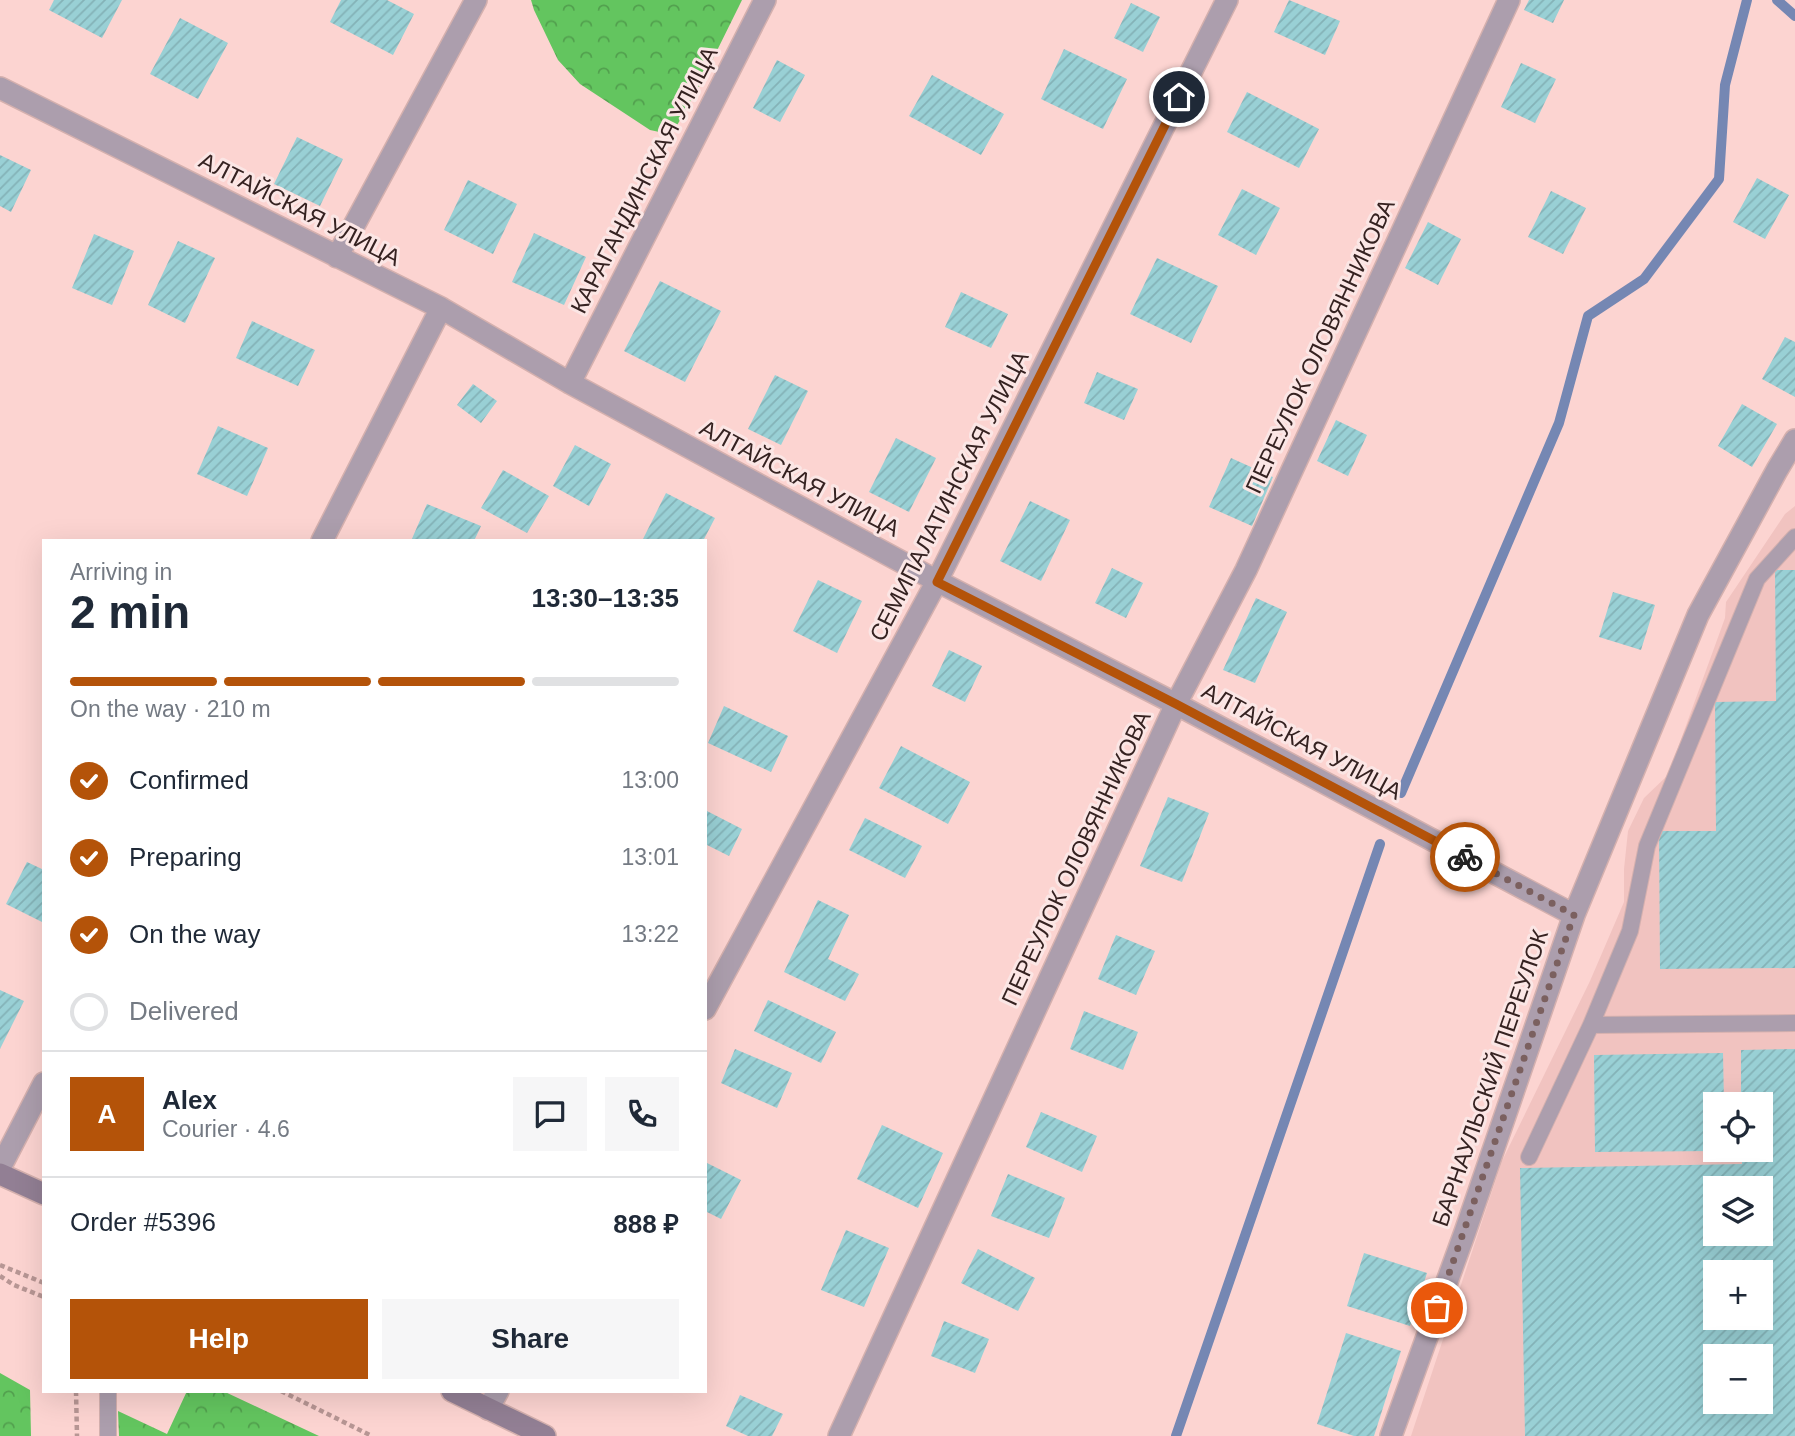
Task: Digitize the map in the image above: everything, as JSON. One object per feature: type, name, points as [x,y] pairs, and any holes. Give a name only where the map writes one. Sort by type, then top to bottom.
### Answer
[{"type":"street","points":[[337,257],[476,0]]},
{"type":"street","name":"КАРАГАНДИНСКАЯ УЛИЦА","points":[[570,383],[765,0]]},
{"type":"street","name":"СЕМИПАЛАТИНСКАЯ УЛИЦА","points":[[707,1005],[937,582],[1227,0]]},
{"type":"street","name":"ПЕРЕУЛОК ОЛОВЯННИКОВА","points":[[839,1436],[1176,704],[1246,570],[1509,0]]},
{"type":"street","name":"АЛТАЙСКАЯ УЛИЦА","points":[[0,88],[441,309],[570,383],[937,582],[1176,704],[1574,915]]},
{"type":"street","points":[[323,539],[441,309]]},
{"type":"street","name":"БАРНАУЛЬСКИЙ ПЕРЕУЛОК","points":[[1391,1436],[1465,1232],[1574,915],[1698,615],[1795,440]]},
{"type":"street","points":[[0,1168],[42,1087]]},
{"type":"street","points":[[0,1174],[42,1193]]},
{"type":"street","points":[[461,1393],[493,1400],[545,1436]]},
{"type":"lane","points":[[1530,1157],[1591,1025],[1630,931],[1647,846],[1757,579],[1795,537]]},
{"type":"lane","points":[[1591,1025],[1795,1023]]},
{"type":"lane","points":[[108,1393],[108,1436]]},
{"type":"path","points":[[0,1265],[42,1282]]},
{"type":"path","points":[[0,1276],[42,1296]]},
{"type":"path","points":[[76,1393],[77,1436]]},
{"type":"path","points":[[285,1393],[372,1436]]},
{"type":"shaded area","points":[[1795,506],[1795,1436],[1411,1436],[1502,1161],[1590,981],[1624,902],[1628,831],[1644,798],[1668,775],[1725,618],[1726,602],[1785,514]]},
{"type":"green space","points":[[531,0],[742,0],[676,127],[664,133],[650,130],[580,84],[558,60]]},
{"type":"green space","points":[[0,1373],[30,1390],[31,1436],[0,1436]]},
{"type":"green space","points":[[186,1393],[227,1393],[319,1436],[119,1436],[118,1411],[167,1434]]},
{"type":"building","points":[[54,0],[122,0],[102,38],[49,10]]},
{"type":"building","points":[[341,0],[387,0],[414,14],[393,55],[330,22]]},
{"type":"building","points":[[1289,0],[1340,21],[1325,55],[1274,32]]},
{"type":"building","points":[[1529,0],[1564,0],[1553,23],[1524,10]]},
{"type":"building","points":[[1131,3],[1160,17],[1143,52],[1114,38]]},
{"type":"building","points":[[180,18],[228,43],[198,99],[150,74]]},
{"type":"building","points":[[1064,49],[1127,79],[1103,129],[1041,99]]},
{"type":"building","points":[[777,60],[805,75],[780,122],[753,108]]},
{"type":"building","points":[[1521,63],[1556,79],[1535,123],[1501,107]]},
{"type":"building","points":[[932,75],[1004,114],[981,155],[909,116]]},
{"type":"building","points":[[1247,92],[1319,129],[1299,168],[1227,132]]},
{"type":"building","points":[[297,137],[343,159],[320,206],[274,184]]},
{"type":"building","points":[[0,155],[31,170],[11,212],[0,206]]},
{"type":"building","points":[[1757,178],[1789,195],[1765,239],[1733,222]]},
{"type":"building","points":[[468,180],[517,204],[493,254],[444,230]]},
{"type":"building","points":[[1242,189],[1280,208],[1256,255],[1218,235]]},
{"type":"building","points":[[1551,191],[1586,208],[1563,254],[1528,237]]},
{"type":"building","points":[[1428,222],[1461,239],[1438,285],[1405,268]]},
{"type":"building","points":[[534,233],[586,257],[564,305],[512,282]]},
{"type":"building","points":[[94,234],[134,251],[112,305],[72,288]]},
{"type":"building","points":[[178,241],[215,258],[185,323],[148,305]]},
{"type":"building","points":[[1157,258],[1218,286],[1191,343],[1130,314]]},
{"type":"building","points":[[660,281],[721,311],[685,382],[624,351]]},
{"type":"building","points":[[961,292],[1008,314],[991,348],[945,327]]},
{"type":"building","points":[[252,321],[315,350],[298,386],[236,358]]},
{"type":"building","points":[[1785,337],[1795,342],[1795,397],[1762,379]]},
{"type":"building","points":[[1097,372],[1138,389],[1124,420],[1084,403]]},
{"type":"building","points":[[775,375],[808,391],[781,445],[748,429]]},
{"type":"building","points":[[473,384],[497,401],[481,423],[457,405]]},
{"type":"building","points":[[1742,404],[1777,424],[1752,467],[1718,446]]},
{"type":"building","points":[[1336,420],[1367,435],[1348,476],[1317,461]]},
{"type":"building","points":[[218,426],[268,448],[247,496],[197,474]]},
{"type":"building","points":[[896,438],[936,458],[909,512],[869,492]]},
{"type":"building","points":[[575,445],[611,464],[589,506],[553,486]]},
{"type":"building","points":[[1231,458],[1273,477],[1252,526],[1209,507]]},
{"type":"building","points":[[503,470],[549,496],[527,533],[481,508]]},
{"type":"building","points":[[666,493],[715,518],[704,539],[643,539]]},
{"type":"building","points":[[1030,501],[1070,520],[1041,581],[1000,561]]},
{"type":"building","points":[[427,504],[481,526],[475,539],[412,539]]},
{"type":"building","points":[[1112,568],[1143,583],[1126,618],[1095,603]]},
{"type":"building","points":[[1775,570],[1795,570],[1795,968],[1660,969],[1659,831],[1716,831],[1715,702],[1776,701]]},
{"type":"building","points":[[818,580],[862,601],[837,653],[793,631]]},
{"type":"building","points":[[1613,592],[1655,605],[1641,650],[1599,637]]},
{"type":"building","points":[[1256,598],[1287,612],[1255,683],[1223,670]]},
{"type":"building","points":[[949,650],[982,666],[965,702],[932,686]]},
{"type":"building","points":[[724,706],[788,736],[771,772],[708,743]]},
{"type":"building","points":[[901,746],[970,782],[948,824],[879,788]]},
{"type":"building","points":[[1168,797],[1209,813],[1182,882],[1140,866]]},
{"type":"building","points":[[707,811],[742,829],[729,856],[707,845]]},
{"type":"building","points":[[865,818],[922,846],[905,878],[849,850]]},
{"type":"building","points":[[27,862],[42,869],[42,922],[6,904]]},
{"type":"building","points":[[818,900],[849,915],[828,959],[859,974],[845,1001],[784,972]]},
{"type":"building","points":[[1116,935],[1155,951],[1136,995],[1098,979]]},
{"type":"building","points":[[0,990],[24,1001],[0,1049]]},
{"type":"building","points":[[768,1000],[836,1032],[821,1063],[754,1031]]},
{"type":"building","points":[[1084,1011],[1138,1032],[1123,1070],[1070,1049]]},
{"type":"building","points":[[735,1049],[792,1073],[777,1108],[721,1083]]},
{"type":"building","points":[[1795,1049],[1795,1436],[1525,1436],[1520,1168],[1773,1162],[1773,1092],[1741,1092],[1741,1050]]},
{"type":"building","points":[[1723,1053],[1724,1092],[1703,1092],[1703,1151],[1595,1152],[1594,1055]]},
{"type":"building","points":[[1041,1112],[1097,1136],[1082,1172],[1026,1147]]},
{"type":"building","points":[[882,1125],[943,1153],[918,1208],[857,1179]]},
{"type":"building","points":[[707,1163],[741,1180],[721,1219],[707,1212]]},
{"type":"building","points":[[1008,1174],[1065,1198],[1049,1238],[991,1216]]},
{"type":"building","points":[[846,1230],[889,1248],[864,1307],[821,1290]]},
{"type":"building","points":[[978,1249],[1035,1278],[1018,1311],[961,1283]]},
{"type":"building","points":[[1364,1253],[1427,1273],[1410,1326],[1347,1306]]},
{"type":"building","points":[[944,1321],[989,1339],[975,1373],[931,1356]]},
{"type":"building","points":[[1346,1333],[1401,1351],[1374,1436],[1354,1436],[1317,1424]]},
{"type":"building","points":[[740,1395],[783,1414],[772,1436],[748,1436],[726,1426]]},
{"type":"waterway","points":[[1401,793],[1559,423],[1588,316],[1644,279],[1719,179],[1725,85],[1747,0]]},
{"type":"waterway","points":[[1777,0],[1795,16]]},
{"type":"waterway","points":[[1176,1436],[1380,844]]},
{"type":"way so far","points":[[1437,1308],[1574,915],[1465,857]]},
{"type":"route","points":[[1179,97],[937,582],[1176,704],[1465,857]]}]
